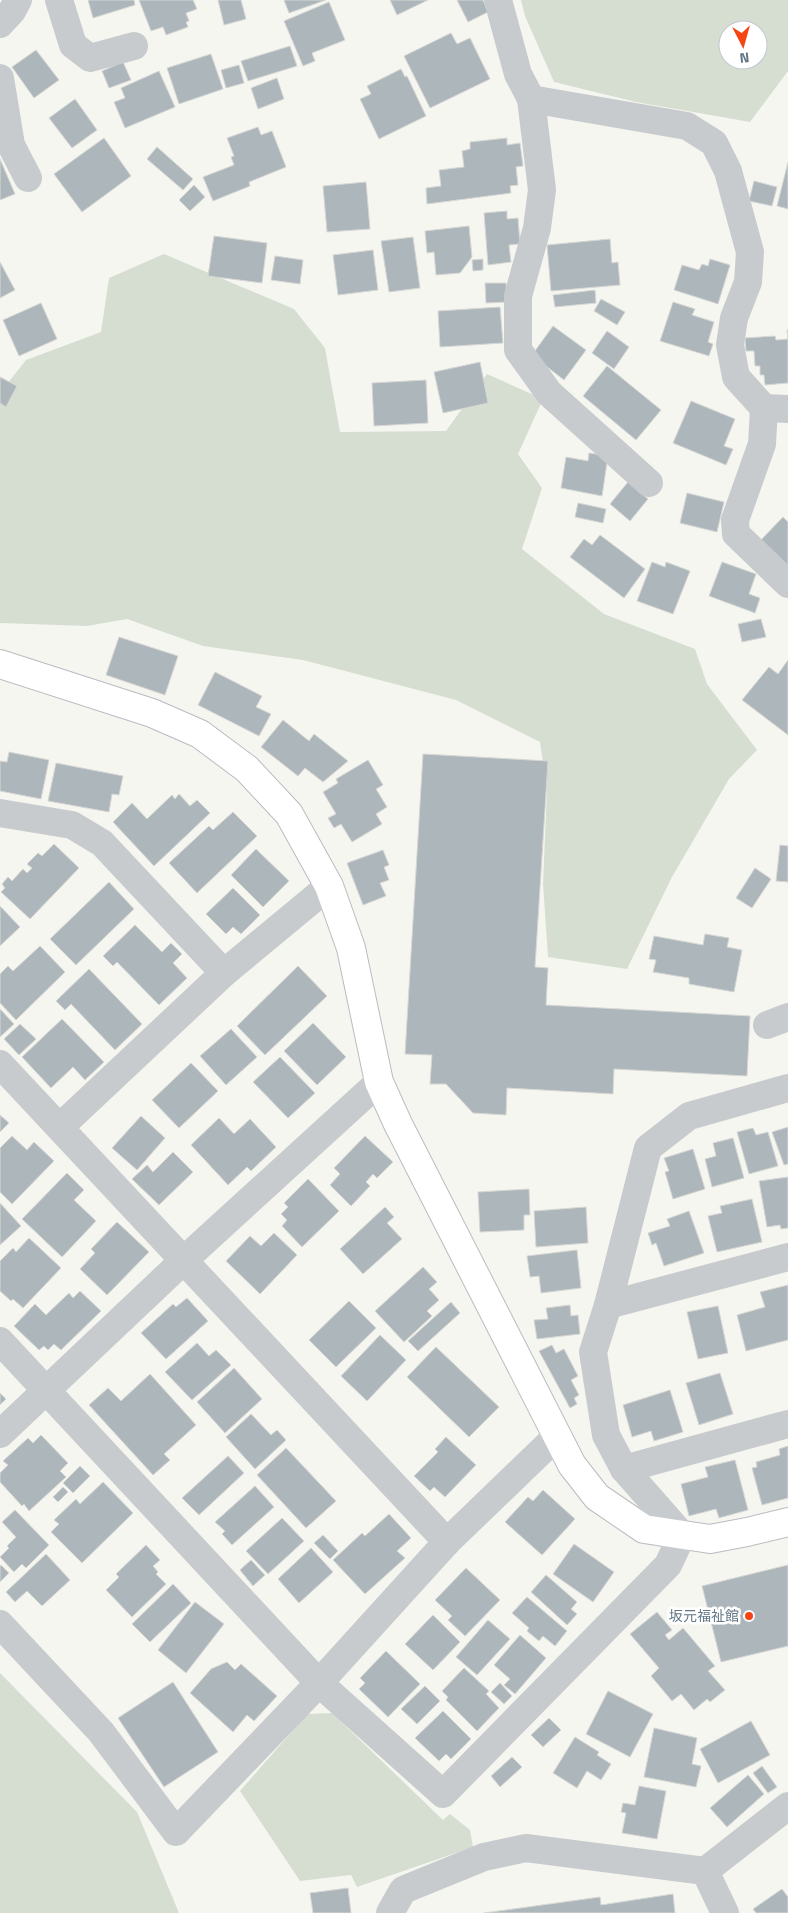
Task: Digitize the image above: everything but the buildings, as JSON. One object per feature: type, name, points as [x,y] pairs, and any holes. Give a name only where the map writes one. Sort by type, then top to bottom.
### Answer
[{"type":"street","points":[[0,24],[12,12],[18,0]]},
{"type":"street","points":[[59,0],[73,45],[90,58],[134,46]]},
{"type":"street","points":[[498,0],[518,74],[531,99],[542,190],[537,228],[518,296],[518,350],[549,393],[649,483]]},
{"type":"street","points":[[0,78],[11,145],[28,178]]},
{"type":"street","points":[[531,99],[687,126],[714,143],[728,171],[750,252],[748,282],[734,318],[730,345],[736,377],[776,408],[735,520],[736,534],[788,584]]},
{"type":"street","points":[[0,664],[152,713],[200,734],[247,769],[289,814],[330,886],[351,948],[379,1082],[398,1124],[572,1465],[598,1497],[644,1529],[710,1539],[788,1522]]},
{"type":"street","points":[[0,813],[72,825],[102,843],[224,973]]},
{"type":"street","points":[[60,1126],[224,973],[330,886]]},
{"type":"street","points":[[0,1064],[447,1542]]},
{"type":"street","points":[[0,1434],[184,1260],[379,1082]]},
{"type":"street","points":[[682,1535],[624,1469],[606,1435],[593,1352],[608,1305],[648,1148],[688,1116],[788,1088]]},
{"type":"street","points":[[608,1305],[788,1258]]},
{"type":"street","points":[[0,1341],[319,1683],[442,1794],[668,1565],[682,1535]]},
{"type":"street","points":[[624,1469],[788,1424]]},
{"type":"street","points":[[0,1624],[101,1732],[176,1832],[319,1683],[447,1542],[557,1436]]},
{"type":"street","points":[[390,1913],[403,1890],[484,1857],[526,1848],[705,1871],[788,1806]]},
{"type":"street","points":[[705,1871],[725,1913]]},
{"type":"shaded area","points":[[521,0],[788,0],[788,71],[750,122],[636,102],[554,82],[525,16]]},
{"type":"shaded area","points":[[164,254],[294,309],[325,348],[340,432],[446,431],[487,374],[543,399],[518,454],[542,488],[522,549],[604,614],[695,649],[707,684],[757,750],[729,779],[672,877],[627,969],[548,957],[543,884],[547,790],[540,742],[456,700],[303,660],[203,646],[127,619],[87,626],[0,623],[0,393],[26,360],[101,332],[109,278]]},
{"type":"shaded area","points":[[0,1673],[137,1812],[179,1913],[0,1913]]},
{"type":"shaded area","points":[[332,1713],[443,1820],[450,1814],[470,1830],[473,1847],[357,1887],[351,1875],[300,1881],[240,1791],[307,1714]]},
{"type":"place","name":"坂元福祉館","points":[[749,1616]]}]
